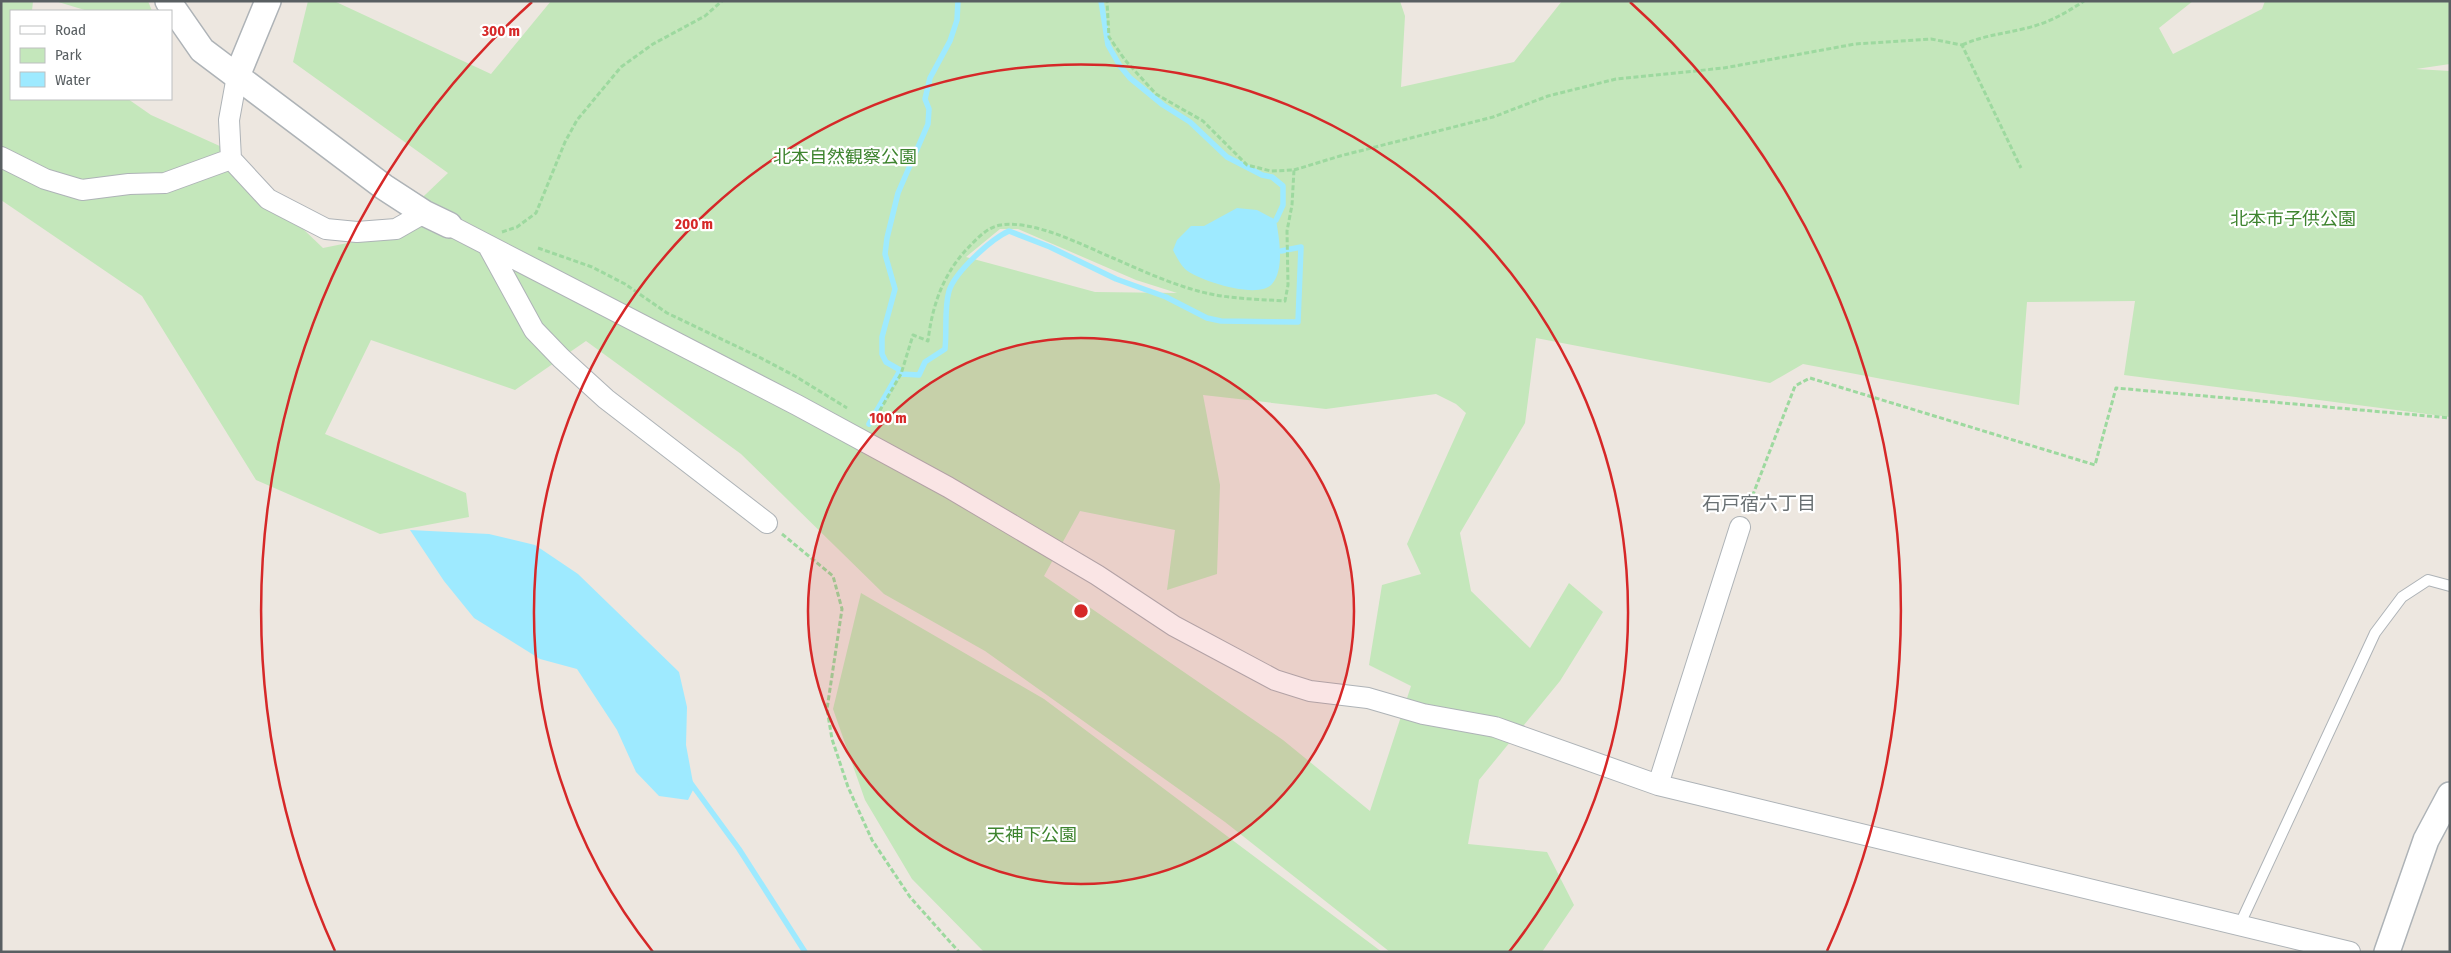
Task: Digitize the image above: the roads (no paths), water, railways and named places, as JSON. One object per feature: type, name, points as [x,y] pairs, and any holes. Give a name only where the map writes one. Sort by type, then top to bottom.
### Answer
[{"type":"street","points":[[168,1],[202,50],[384,187],[424,213],[449,225],[494,239],[948,487],[1097,575],[1174,626],[1275,680],[1310,691],[1368,698],[1423,714],[1494,727],[1658,785],[2240,924],[2291,944],[2350,952]]},
{"type":"street","points":[[268,1],[237,76],[229,120],[231,159],[268,199],[326,229],[357,232],[396,230],[424,213]]},
{"type":"street","points":[[1,157],[45,179],[82,190],[129,184],[165,183],[231,159]]},
{"type":"street","points":[[494,239],[534,330],[561,358],[606,399],[767,523]]},
{"type":"street","points":[[1658,785],[1740,527]]},
{"type":"street","points":[[2387,952],[2426,840],[2450,795]]},
{"type":"lane","points":[[2240,924],[2375,633],[2402,597],[2428,580],[2450,586]]},
{"type":"water","points":[[1237,208],[1257,210],[1276,220],[1280,253],[1279,270],[1272,284],[1265,288],[1255,290],[1242,289],[1203,279],[1185,269],[1173,250],[1177,240],[1191,226],[1204,226]]},
{"type":"water","points":[[410,530],[489,534],[535,545],[578,574],[679,672],[687,707],[686,745],[694,788],[688,800],[659,796],[636,772],[617,730],[577,669],[540,659],[474,618],[444,581]]},
{"type":"waterway","points":[[897,376],[900,370],[886,362],[882,354],[882,337],[895,289],[885,254],[887,238],[898,193],[928,124],[929,109],[925,99],[930,78],[950,41],[957,20],[958,1]]},
{"type":"waterway","points":[[1101,1],[1108,45],[1120,66],[1130,78],[1163,105],[1190,122],[1227,157],[1262,175],[1272,177],[1283,186],[1283,205],[1276,220]]},
{"type":"waterway","points":[[869,424],[897,376],[901,374],[919,375],[925,362],[945,349],[947,305],[949,291],[953,283],[974,257],[993,241],[1009,231],[1050,247],[1116,279],[1166,297],[1207,318],[1221,321],[1298,322],[1301,247],[1281,251]]},
{"type":"waterway","points":[[690,782],[739,849],[805,952]]},
{"type":"district","name":"石戸宿六丁目","points":[[1759,503]]},
{"type":"park label","name":"北本自然観察公園","points":[[845,157]]},
{"type":"park label","name":"北本市子供公園","points":[[2293,219]]},
{"type":"park label","name":"天神下公園","points":[[1032,835]]}]
